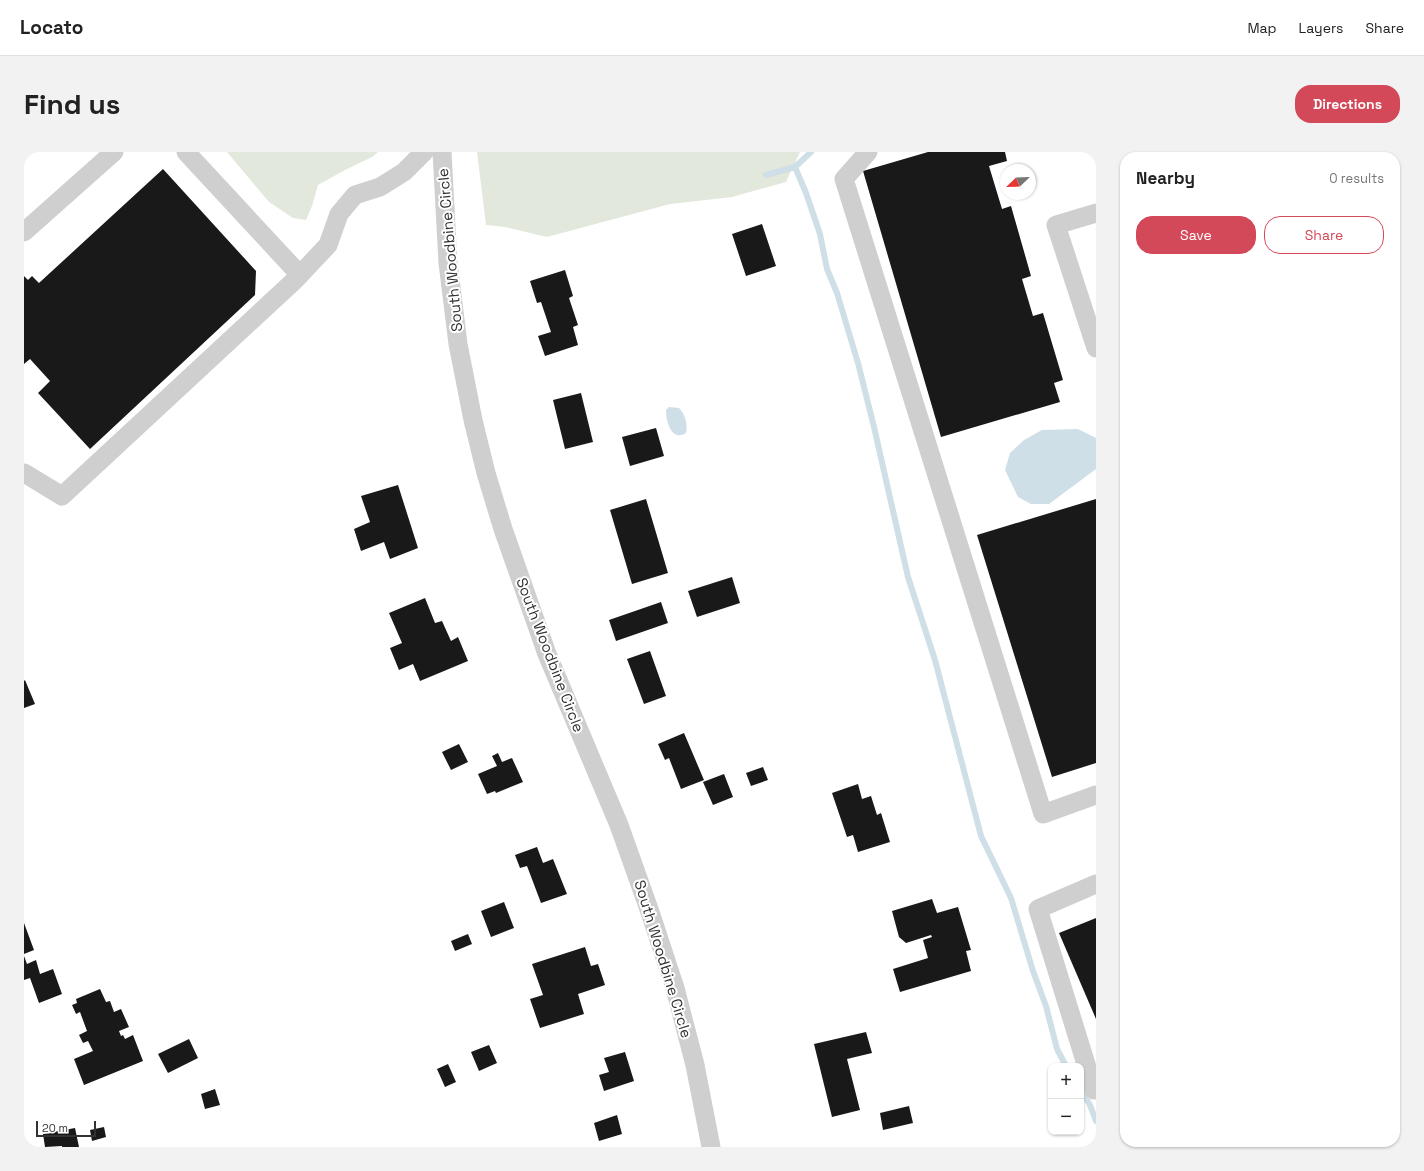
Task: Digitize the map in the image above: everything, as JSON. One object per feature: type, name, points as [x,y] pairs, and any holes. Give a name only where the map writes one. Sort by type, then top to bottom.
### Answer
[{"type":"street","points":[[24,232],[114,152]]},
{"type":"street","points":[[186,152],[300,275]]},
{"type":"street","points":[[24,473],[62,496],[300,275],[328,245],[339,214],[354,195],[380,187],[404,172],[424,152]]},
{"type":"street","name":"South Woodbine Circle","points":[[442,152],[448,263],[458,344],[473,420],[486,473],[503,530],[547,654],[618,825],[650,912],[675,988],[695,1065],[712,1147]]},
{"type":"street","points":[[868,152],[844,179],[1043,814],[1096,795]]},
{"type":"street","points":[[1096,213],[1056,225],[1096,348]]},
{"type":"street","points":[[1094,1090],[1038,909],[1096,884]]},
{"type":"shaded area","points":[[227,152],[378,152],[372,157],[318,185],[306,220],[293,218],[269,202]]},
{"type":"shaded area","points":[[477,152],[800,152],[786,182],[732,197],[670,204],[547,237],[505,227],[486,225]]},
{"type":"shaded area","points":[[669,407],[679,408],[683,413],[686,419],[686,433],[677,435],[670,429],[666,415],[666,410]]},
{"type":"shaded area","points":[[1078,429],[1096,438],[1096,469],[1049,504],[1031,504],[1018,497],[1005,470],[1010,453],[1024,440],[1042,430]]},
{"type":"building","points":[[928,152],[1005,152],[1007,161],[989,166],[1002,209],[1011,206],[1031,276],[1022,279],[1033,316],[1043,313],[1063,380],[1054,383],[1060,402],[941,437],[863,171]]},
{"type":"building","points":[[163,169],[256,271],[255,295],[90,449],[38,393],[50,381],[30,359],[24,364],[24,276],[28,280],[32,276],[39,283]]},
{"type":"building","points":[[762,224],[776,266],[746,276],[732,234]]},
{"type":"building","points":[[565,270],[573,296],[569,298],[578,325],[573,327],[578,345],[545,356],[538,336],[551,332],[541,302],[537,303],[530,281]]},
{"type":"building","points":[[581,393],[593,442],[565,449],[553,400]]},
{"type":"building","points":[[656,428],[664,456],[630,466],[622,437]]},
{"type":"building","points":[[398,485],[418,548],[390,559],[384,542],[361,551],[354,529],[370,522],[361,496]]},
{"type":"building","points":[[646,499],[668,573],[632,584],[610,510]]},
{"type":"building","points":[[1096,499],[1096,763],[1052,777],[977,535]]},
{"type":"building","points":[[732,577],[740,603],[697,617],[688,591]]},
{"type":"building","points":[[425,598],[435,623],[442,621],[451,641],[458,637],[468,661],[420,681],[413,664],[399,670],[390,648],[402,643],[389,613]]},
{"type":"building","points":[[661,602],[668,623],[616,641],[609,620]]},
{"type":"building","points":[[650,651],[666,696],[644,704],[627,659]]},
{"type":"building","points":[[25,680],[35,704],[24,708],[24,681]]},
{"type":"building","points":[[684,733],[704,780],[681,789],[669,758],[665,760],[658,744]]},
{"type":"building","points":[[459,744],[468,762],[451,770],[442,752]]},
{"type":"building","points":[[498,753],[502,762],[512,758],[523,782],[496,793],[495,791],[487,794],[478,774],[497,766],[492,756]]},
{"type":"building","points":[[763,767],[768,780],[751,786],[746,773]]},
{"type":"building","points":[[724,774],[733,797],[713,805],[703,782]]},
{"type":"building","points":[[858,784],[862,799],[871,796],[877,815],[881,813],[890,842],[858,852],[853,835],[847,837],[832,793]]},
{"type":"building","points":[[537,847],[543,863],[553,859],[567,894],[541,903],[527,866],[520,868],[515,855]]},
{"type":"building","points":[[932,899],[937,913],[958,907],[971,950],[966,951],[971,971],[900,992],[893,969],[928,958],[923,940],[932,937],[931,935],[906,943],[899,937],[892,911]]},
{"type":"building","points":[[504,902],[514,928],[491,937],[481,911]]},
{"type":"building","points":[[1096,918],[1096,1019],[1059,933]]},
{"type":"building","points":[[24,923],[34,950],[24,954]]},
{"type":"building","points":[[468,934],[472,944],[455,951],[451,941]]},
{"type":"building","points":[[585,947],[591,966],[598,964],[605,985],[578,994],[584,1014],[540,1028],[530,999],[543,995],[532,964]]},
{"type":"building","points":[[24,956],[27,964],[36,960],[40,974],[53,969],[62,994],[39,1003],[30,978],[24,980]]},
{"type":"building","points":[[100,989],[106,1002],[110,1001],[114,1012],[121,1009],[129,1027],[119,1031],[121,1036],[123,1035],[125,1039],[133,1035],[143,1061],[84,1085],[74,1059],[93,1051],[88,1041],[83,1043],[79,1035],[87,1031],[80,1012],[76,1014],[72,1005],[77,1003],[76,999]]},
{"type":"building","points":[[866,1032],[872,1053],[847,1059],[860,1110],[832,1117],[814,1044]]},
{"type":"building","points":[[189,1039],[198,1058],[168,1073],[158,1054]]},
{"type":"building","points":[[489,1045],[497,1063],[479,1071],[471,1052]]},
{"type":"building","points":[[625,1052],[634,1081],[604,1091],[599,1075],[609,1072],[604,1058]]},
{"type":"building","points":[[448,1064],[456,1082],[445,1087],[437,1069]]},
{"type":"building","points":[[215,1089],[220,1105],[205,1109],[201,1094]]},
{"type":"building","points":[[909,1106],[913,1123],[883,1130],[880,1113]]},
{"type":"building","points":[[617,1115],[622,1134],[599,1141],[594,1123]]},
{"type":"building","points":[[104,1127],[106,1137],[92,1141],[90,1130]]},
{"type":"building","points":[[75,1128],[79,1147],[45,1147],[43,1134]]},
{"type":"waterway","points":[[766,175],[795,167],[811,152]]},
{"type":"waterway","points":[[795,167],[806,193],[820,234],[827,269],[837,293],[858,363],[908,577],[935,660],[981,836],[1011,898],[1033,971],[1046,1006],[1057,1049],[1064,1063]]},
{"type":"waterway","points":[[1084,1096],[1090,1105],[1096,1121]]}]
